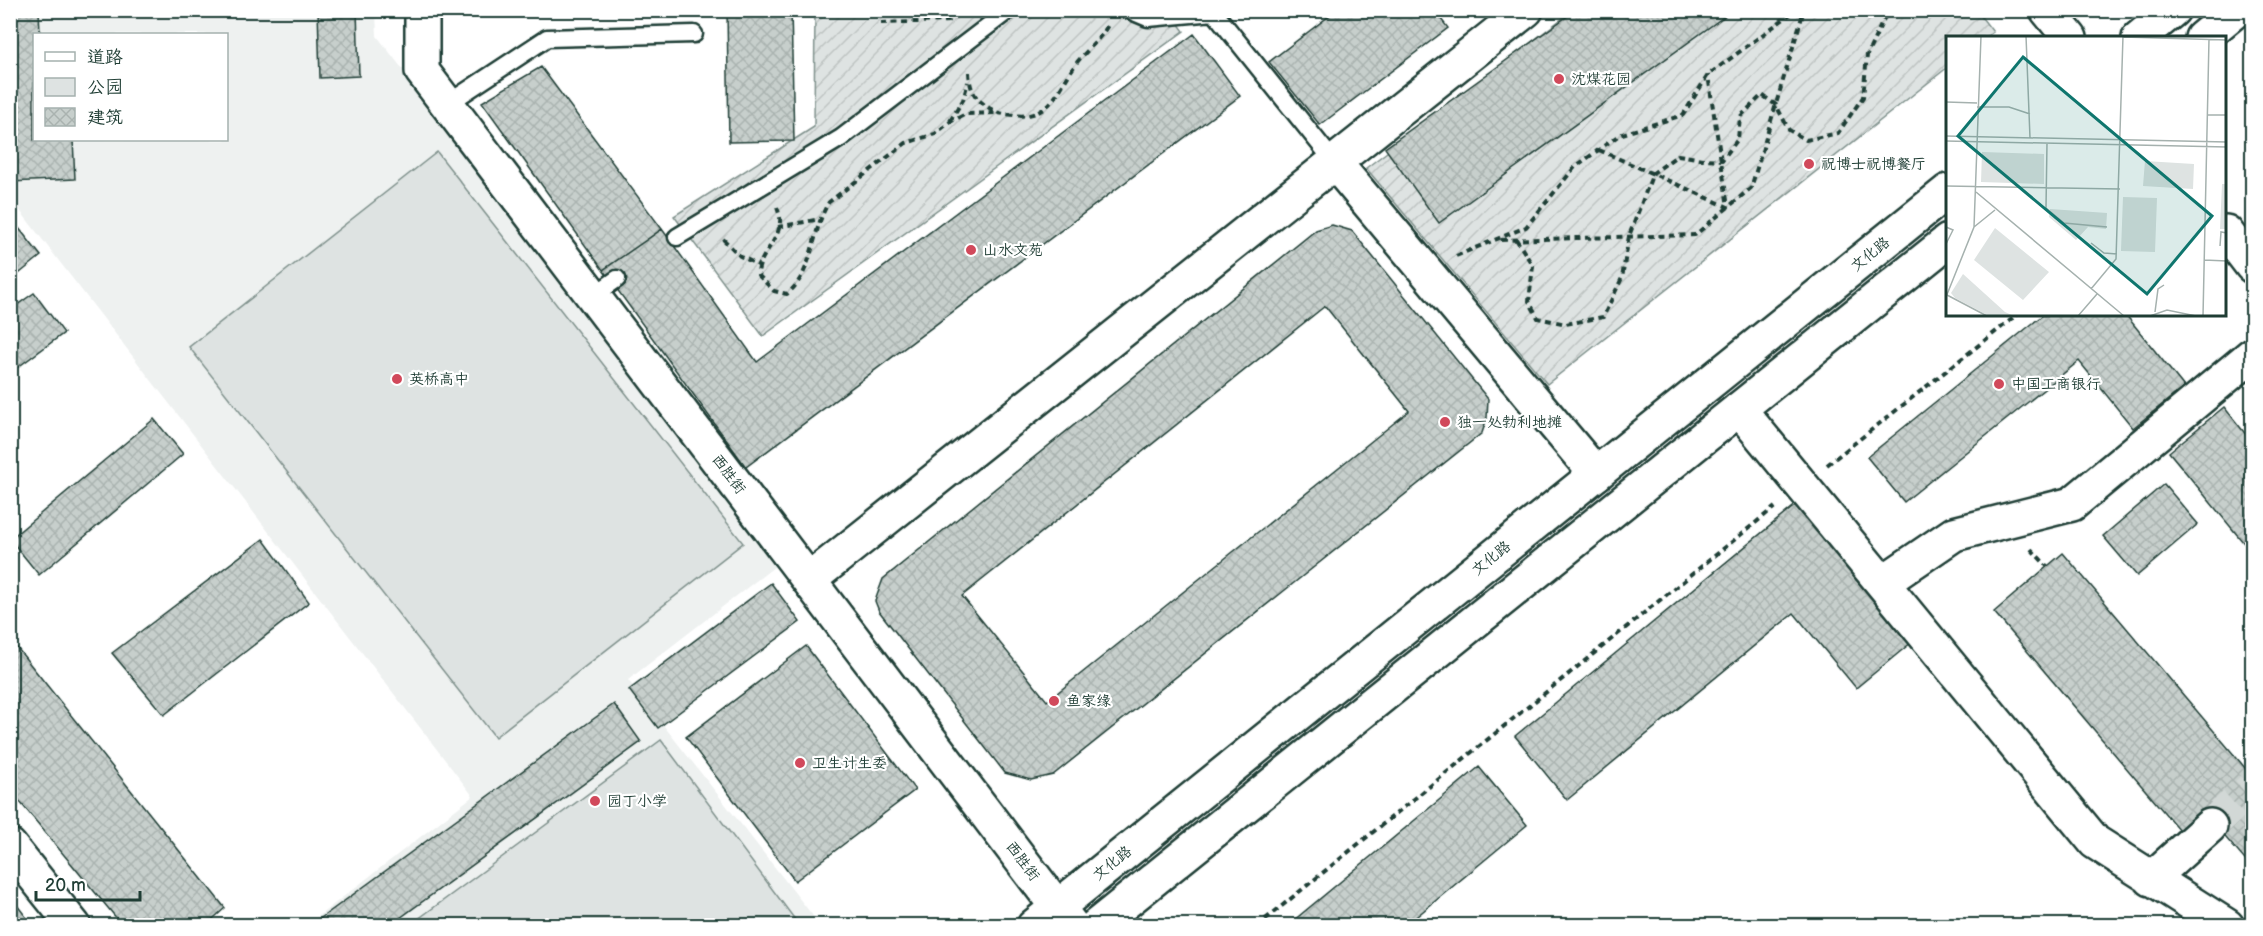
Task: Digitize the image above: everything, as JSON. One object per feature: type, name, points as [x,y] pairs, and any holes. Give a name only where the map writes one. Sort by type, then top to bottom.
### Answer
[{"type":"street","name":"西胜街","points":[[422,10],[422,71],[447,104],[605,288],[810,580],[1054,919]]},
{"type":"street","points":[[810,580],[1526,10]]},
{"type":"street","points":[[2048,10],[2068,36]]},
{"type":"street","points":[[2141,36],[2173,10]]},
{"type":"street","points":[[2204,36],[2236,10]]},
{"type":"street","points":[[1335,163],[1596,474]]},
{"type":"street","name":"文化路","points":[[1054,919],[1596,474],[1946,193]]},
{"type":"street","points":[[2227,233],[2253,266]]},
{"type":"street","points":[[1096,926],[1946,243]]},
{"type":"street","points":[[1882,583],[1954,534],[2072,504],[2253,355]]},
{"type":"street","points":[[1739,409],[2095,842],[2227,926]]},
{"type":"street","points":[[2151,879],[2210,826]]},
{"type":"street","points":[[10,846],[74,926]]},
{"type":"lane","points":[[677,237],[841,138],[1009,10]]},
{"type":"lane","points":[[1129,10],[1148,18],[1214,12],[1335,163]]},
{"type":"lane","points":[[447,104],[547,38],[694,34]]},
{"type":"path","points":[[881,23],[949,21],[952,10]]},
{"type":"path","points":[[1424,270],[1526,227],[1575,167],[1619,135],[1683,115],[1708,75],[1796,10]]},
{"type":"path","points":[[1496,240],[1695,235],[1751,188],[1804,10]]},
{"type":"path","points":[[1722,160],[1738,139],[1740,117],[1762,95],[1776,105],[1790,129],[1806,140],[1838,133],[1863,97],[1867,55],[1887,12],[1878,10]]},
{"type":"path","points":[[758,189],[775,199],[780,221],[758,265],[758,275],[774,291],[788,294],[804,272],[820,219],[829,202],[906,143],[934,134],[966,114],[997,113],[1026,117],[1048,106],[1063,88],[1076,63],[1107,28],[1110,19]]},
{"type":"path","points":[[950,122],[963,100],[969,77],[968,40]]},
{"type":"path","points":[[1708,75],[1728,207]]},
{"type":"path","points":[[969,77],[977,100],[997,113]]},
{"type":"path","points":[[1598,150],[1728,207]]},
{"type":"path","points":[[1516,239],[1533,266],[1529,301],[1538,318],[1566,324],[1603,317],[1622,278],[1629,237],[1653,174],[1678,155],[1722,160]]},
{"type":"path","points":[[778,227],[820,219]]},
{"type":"path","points":[[702,223],[740,256],[758,265]]},
{"type":"path","points":[[1257,926],[2016,316]]},
{"type":"shaded area","name":"英桥高中","points":[[11,11],[376,11],[377,36],[783,560],[628,680],[820,925],[307,925],[473,796],[11,199]]},
{"type":"green space","points":[[1976,10],[1993,32],[1987,36],[1946,36],[1946,69],[1547,384],[1366,168],[1572,11]]},
{"type":"green space","points":[[815,11],[1169,11],[1184,31],[763,336],[674,216],[814,127]]},
{"type":"green space","points":[[437,152],[743,543],[495,737],[189,347]]},
{"type":"green space","points":[[661,740],[799,925],[410,925]]},
{"type":"building","points":[[10,10],[39,10],[40,33],[33,33],[33,141],[73,141],[75,179],[10,182]]},
{"type":"building","points":[[318,10],[357,10],[359,76],[320,78]]},
{"type":"building","points":[[727,10],[791,10],[794,141],[729,142]]},
{"type":"building","points":[[1337,10],[1434,10],[1448,28],[1320,125],[1269,62]]},
{"type":"building","name":"沈煤花园","points":[[1576,10],[1733,10],[1439,223],[1385,148]]},
{"type":"building","name":"山水文苑","points":[[1194,34],[1240,96],[746,467],[603,270],[662,229],[757,362]]},
{"type":"building","points":[[541,67],[662,229],[603,270],[482,102]]},
{"type":"building","points":[[10,217],[41,256],[10,281]]},
{"type":"building","points":[[1332,225],[1352,231],[1488,399],[1487,418],[1482,433],[1053,775],[1031,780],[1005,773],[879,611],[875,601],[883,579],[1316,230]],"holes":[[[1325,306],[1409,411],[1047,701],[962,596]]]},
{"type":"building","points":[[34,293],[64,333],[10,373],[10,310]]},
{"type":"building","points":[[2042,316],[2127,316],[2184,387],[2133,428],[2079,361],[1904,502],[1867,457]]},
{"type":"building","points":[[2224,407],[2252,442],[2252,553],[2169,452]]},
{"type":"building","points":[[154,419],[183,454],[39,575],[10,539]]},
{"type":"building","points":[[2164,484],[2198,524],[2137,576],[2103,536]]},
{"type":"building","points":[[1798,503],[1912,642],[1856,688],[1794,613],[1567,800],[1515,736]]},
{"type":"building","points":[[263,539],[309,602],[164,715],[112,653]]},
{"type":"building","points":[[2063,553],[2252,776],[2252,864],[2250,866],[2208,817],[2185,837],[1994,612]]},
{"type":"building","points":[[771,583],[800,622],[658,728],[629,690]]},
{"type":"building","points":[[10,639],[225,908],[205,926],[123,926],[10,790]]},
{"type":"building","name":"卫生计生委","points":[[806,646],[915,790],[795,881],[686,737]]},
{"type":"building","points":[[614,704],[641,742],[389,926],[310,926]]},
{"type":"building","points":[[1479,767],[1527,825],[1405,926],[1287,926]]},
{"type":"building","points":[[10,896],[33,926],[10,926]]},
{"type":"tunnel","points":[[2210,826],[2252,788]]},
{"type":"place","name":"沈煤花园","points":[[1559,79]]},
{"type":"place","name":"祝博士祝博餐厅","points":[[1809,164]]},
{"type":"place","name":"山水文苑","points":[[971,250]]},
{"type":"place","name":"英桥高中","points":[[397,379]]},
{"type":"place","name":"中国工商银行","points":[[1999,384]]},
{"type":"place","name":"独一处勃利地摊","points":[[1445,422]]},
{"type":"place","name":"鱼家缘","points":[[1054,701]]},
{"type":"place","name":"卫生计生委","points":[[800,763]]},
{"type":"place","name":"园丁小学","points":[[595,801]]}]
